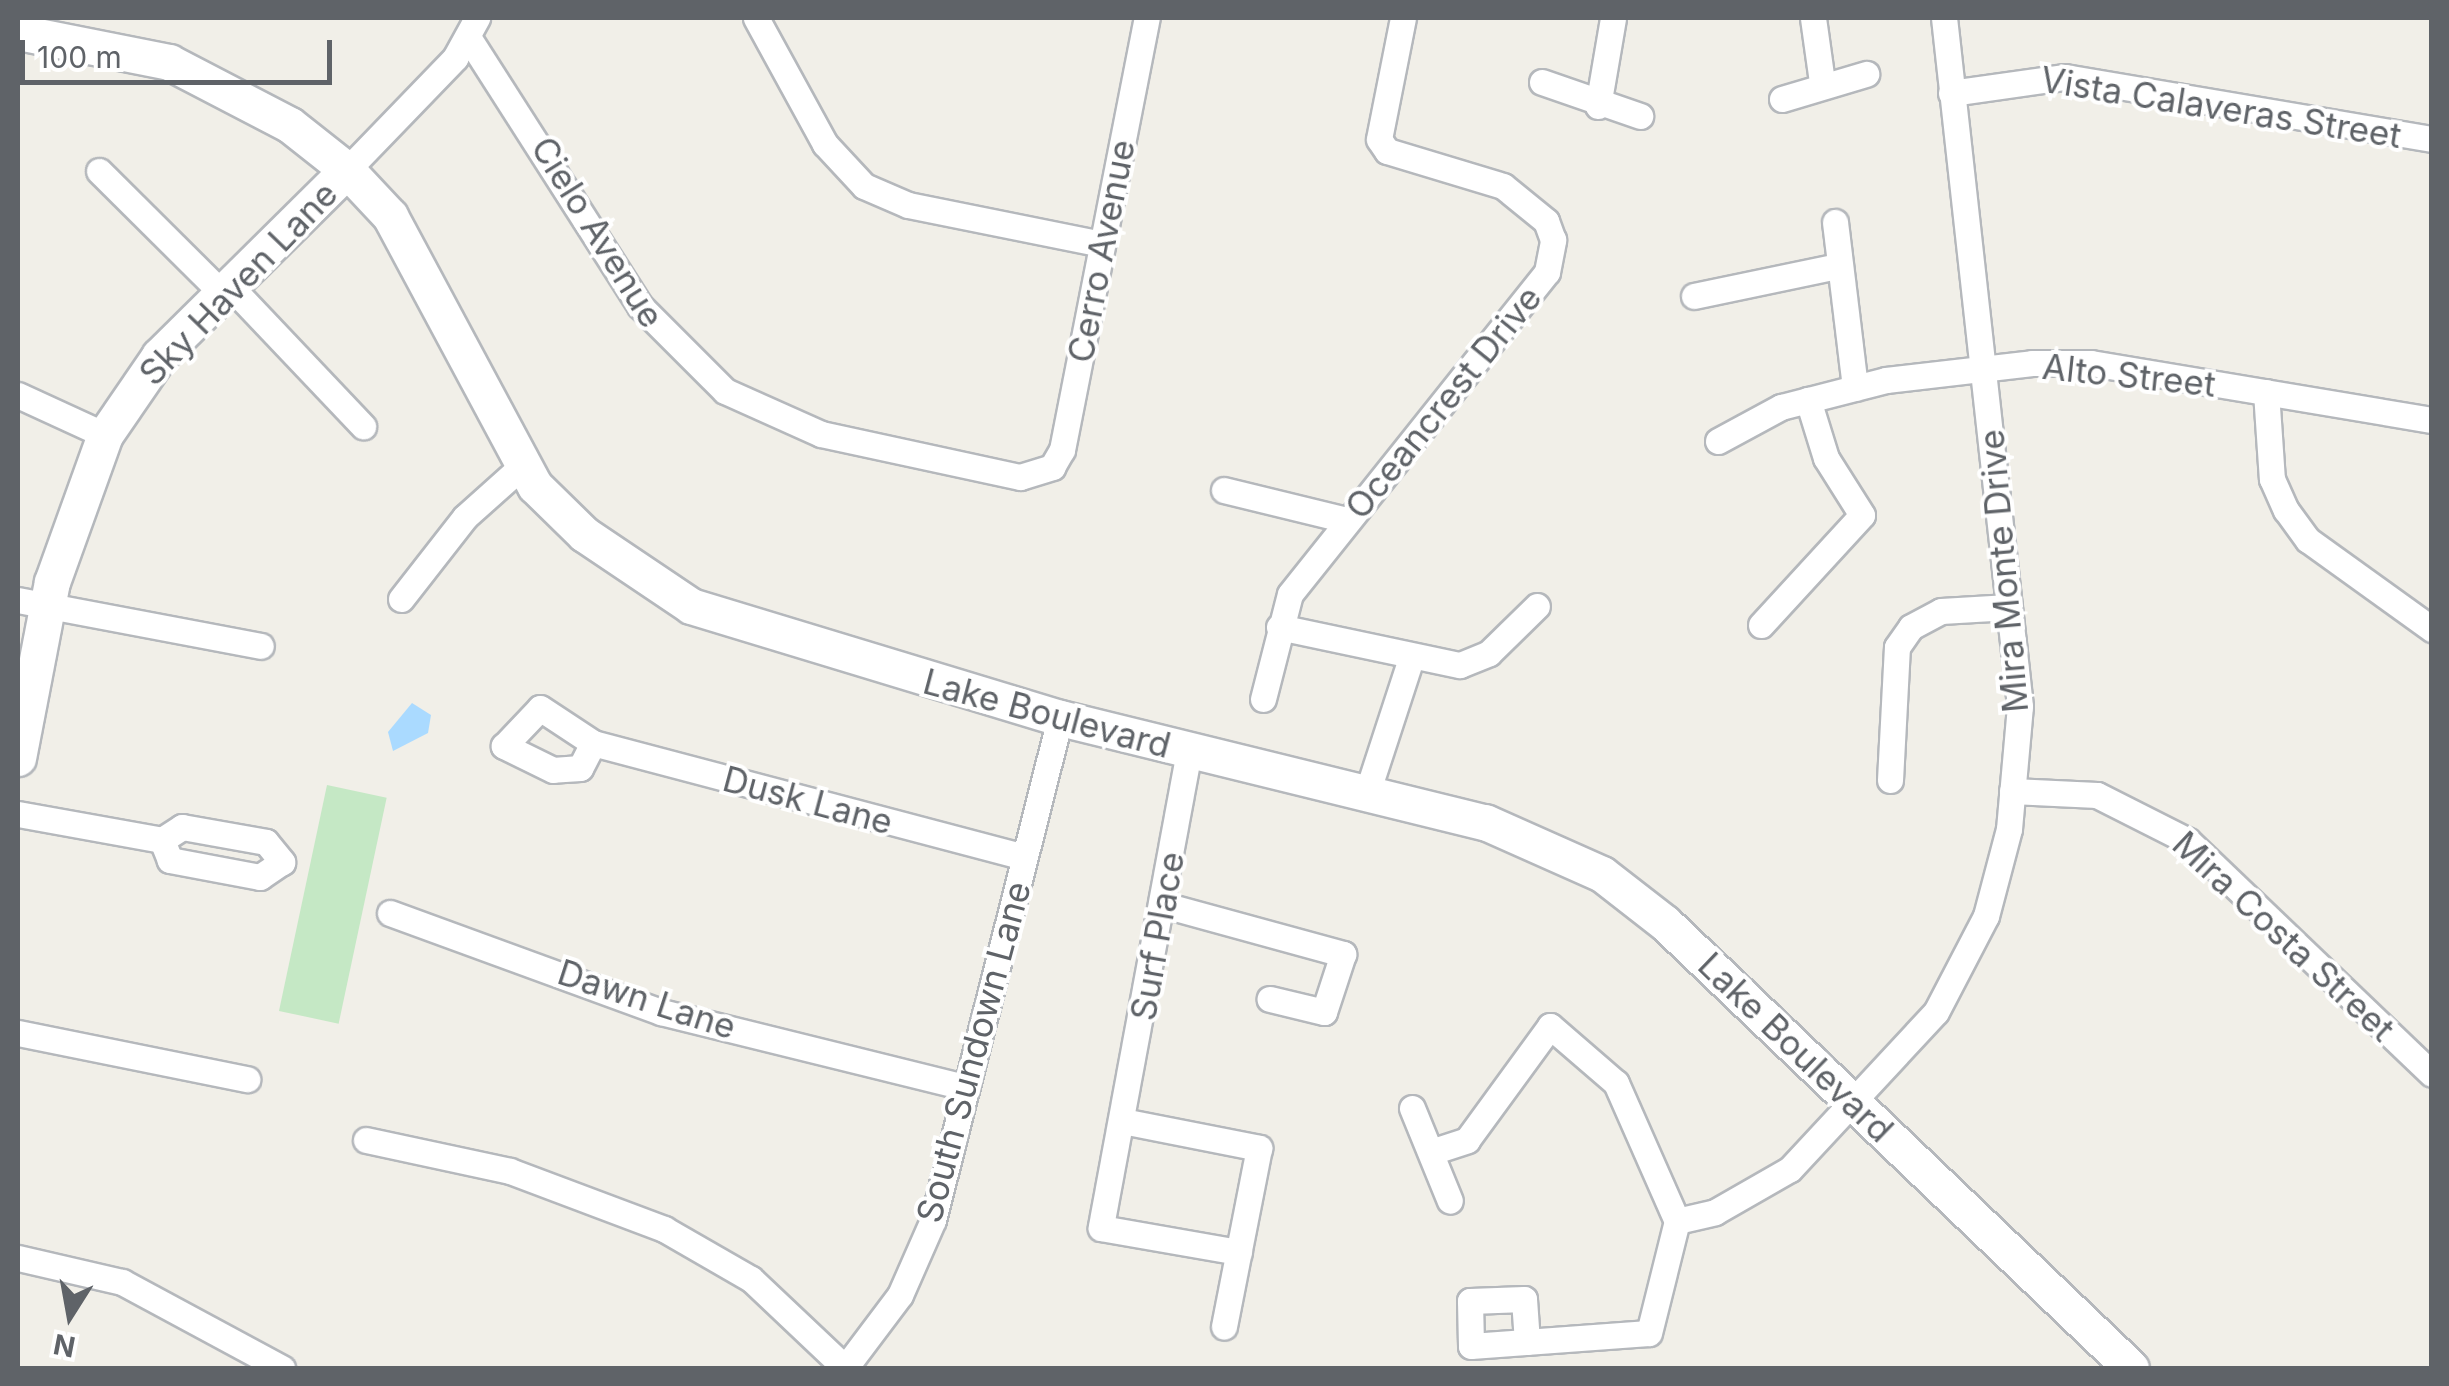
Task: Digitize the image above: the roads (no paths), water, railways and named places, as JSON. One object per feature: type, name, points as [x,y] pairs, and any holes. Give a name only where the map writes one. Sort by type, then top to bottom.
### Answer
[{"type":"main road","name":"Lake Boulevard","points":[[18,32],[185,69],[290,125],[347,170],[390,216],[522,466],[584,534],[690,606],[1060,718],[1486,822],[1602,874],[1854,1102],[2130,1368]]},
{"type":"main road","name":"Sky Haven Lane","points":[[18,758],[32,603],[105,435],[159,356],[347,170]]},
{"type":"street","points":[[756,18],[825,144],[864,186],[908,204],[1102,244]]},
{"type":"street","name":"Cerro Avenue","points":[[1039,474],[1062,450],[1148,18]]},
{"type":"street","name":"Oceancrest Drive","points":[[1263,699],[1290,594],[1547,272],[1554,240],[1546,221],[1503,186],[1384,147],[1378,139],[1403,18]]},
{"type":"street","points":[[1598,106],[1613,18]]},
{"type":"street","points":[[1814,18],[1822,82]]},
{"type":"street","name":"Mira Monte Drive","points":[[1677,1221],[1758,1192],[1854,1102],[1936,1012],[1969,956],[2012,791],[2020,706],[1944,18]]},
{"type":"street","name":"Sky Haven Lane","points":[[347,170],[472,27]]},
{"type":"street","name":"Cielo Avenue","points":[[472,27],[640,306],[725,391],[821,434],[1039,474]]},
{"type":"street","points":[[1782,99],[1822,82],[1866,74]]},
{"type":"street","name":"Vista Calaveras Street","points":[[1951,92],[2065,77],[2432,139]]},
{"type":"street","points":[[1542,82],[1598,106],[1640,116]]},
{"type":"street","points":[[99,170],[363,426]]},
{"type":"street","points":[[1835,222],[1855,388]]},
{"type":"street","points":[[1694,296],[1838,266]]},
{"type":"street","name":"Alto Street","points":[[1718,442],[1808,400],[1855,388],[1983,370],[2091,363],[2432,420]]},
{"type":"street","points":[[2266,392],[2272,479],[2286,510],[2308,540],[2432,628]]},
{"type":"street","points":[[18,395],[105,435]]},
{"type":"street","points":[[1762,625],[1862,515],[1826,458],[1808,400]]},
{"type":"street","points":[[401,599],[465,517],[522,466]]},
{"type":"street","points":[[1224,490],[1347,520]]},
{"type":"street","points":[[32,603],[261,646]]},
{"type":"street","points":[[1279,627],[1411,658],[1460,665],[1489,653],[1537,606]]},
{"type":"street","points":[[1890,780],[1898,648],[1910,627],[1941,612],[2010,607]]},
{"type":"street","points":[[1367,794],[1411,658]]},
{"type":"street","name":"South Sundown Lane","points":[[845,1368],[900,1295],[933,1220],[1060,718]]},
{"type":"street","name":"Dusk Lane","points":[[593,742],[1024,857]]},
{"type":"street","name":"Surf Place","points":[[1189,751],[1164,904],[1101,1228],[1239,1252]]},
{"type":"street","name":"Mira Costa Street","points":[[2012,791],[2098,795],[2188,841],[2432,1074]]},
{"type":"street","points":[[18,814],[162,840],[182,828],[266,842],[282,862],[260,877],[170,860],[162,840]]},
{"type":"street","points":[[1164,904],[1343,954],[1324,1012],[1270,999]]},
{"type":"street","name":"Dawn Lane","points":[[390,913],[661,1012],[966,1087]]},
{"type":"street","points":[[1430,1152],[1467,1140],[1550,1026],[1616,1083],[1677,1221],[1649,1333],[1527,1342]]},
{"type":"street","points":[[18,1034],[247,1079]]},
{"type":"street","points":[[1412,1108],[1450,1201]]},
{"type":"street","points":[[1122,1121],[1259,1148],[1224,1327]]},
{"type":"street","points":[[366,1140],[510,1170],[664,1229],[752,1279],[845,1368]]},
{"type":"street","points":[[18,1258],[122,1282],[282,1368]]},
{"type":"water","points":[[412,703],[431,715],[428,733],[393,751],[388,732]]}]
